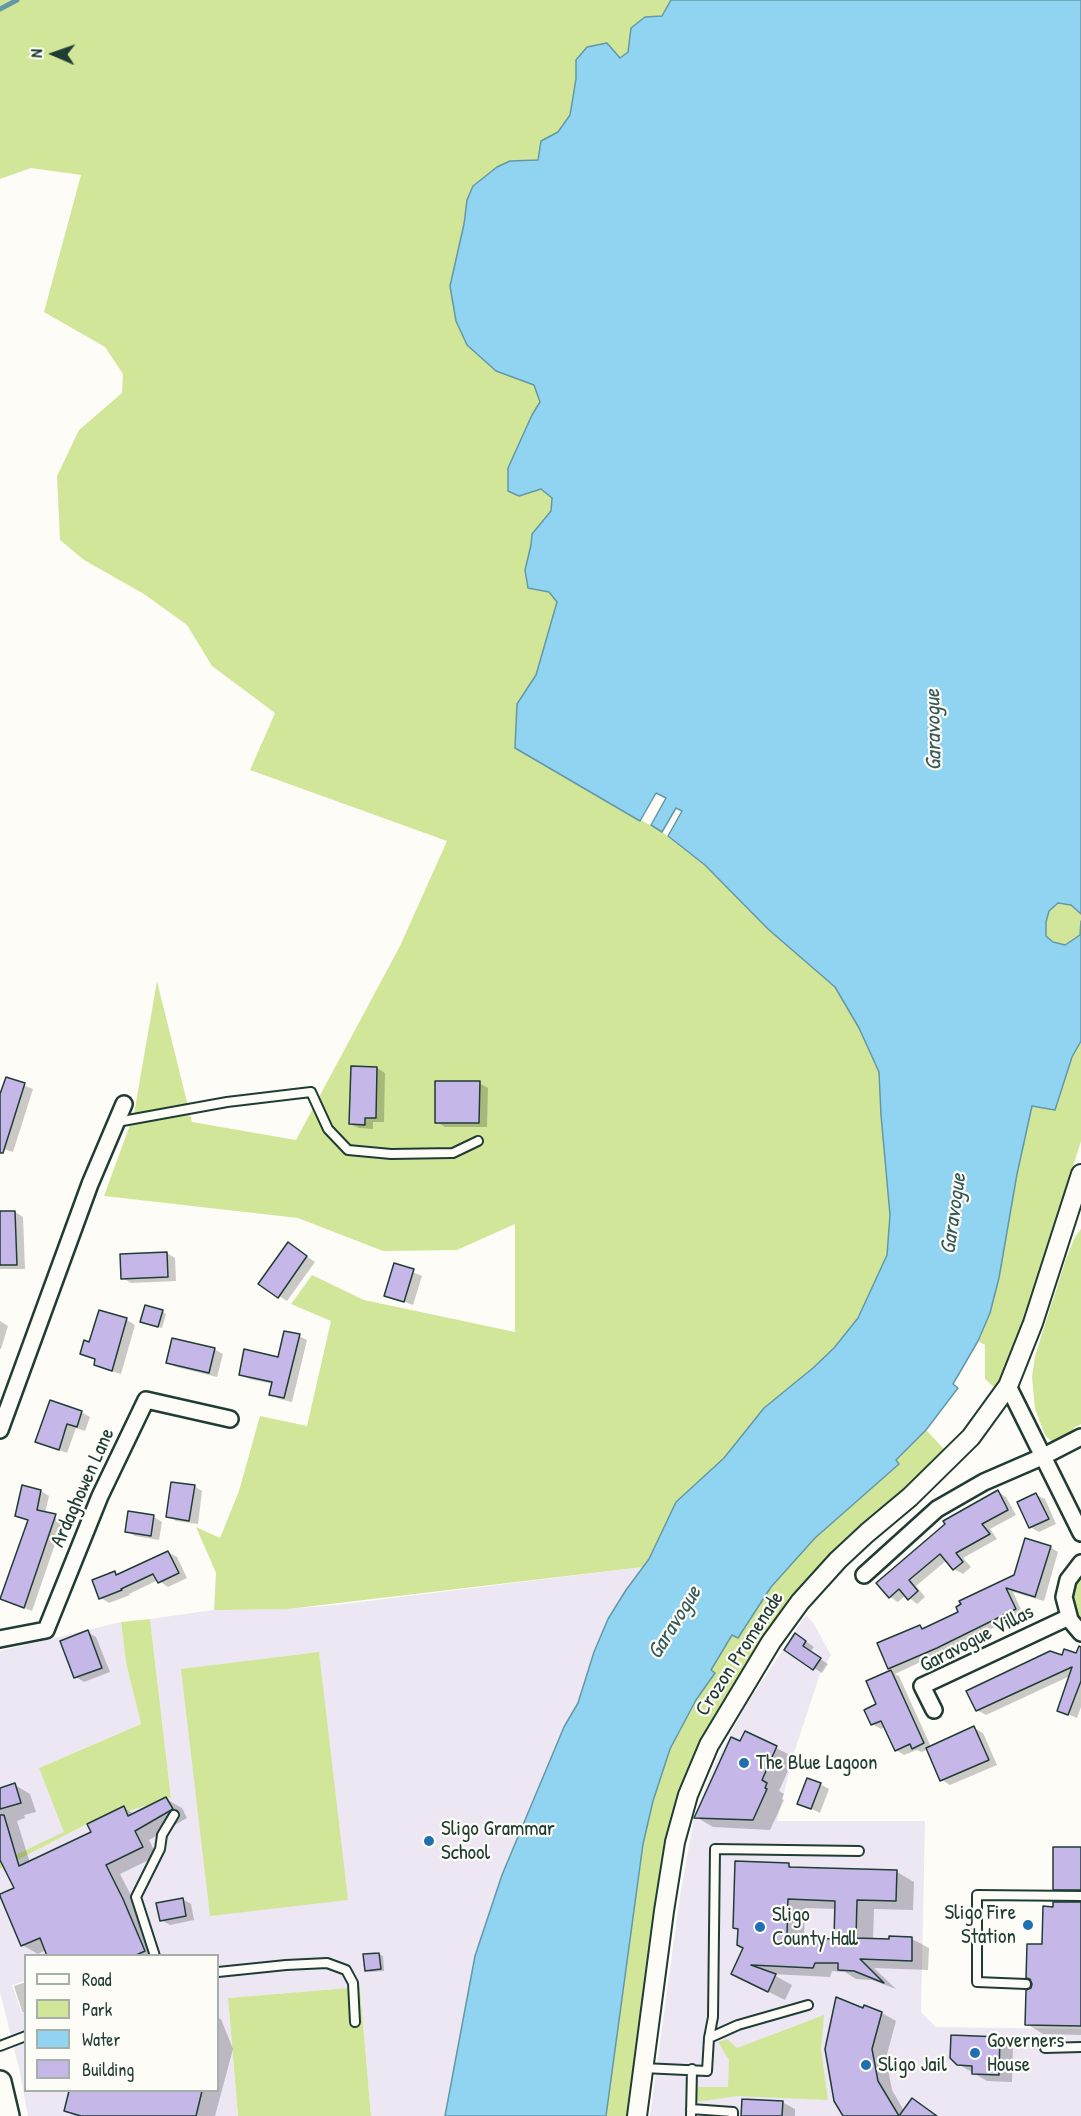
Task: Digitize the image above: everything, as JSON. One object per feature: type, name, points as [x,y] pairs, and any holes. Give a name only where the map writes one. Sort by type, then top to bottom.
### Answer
[{"type":"main road","points":[[0,2082],[8,2116]]},
{"type":"street","points":[[0,1430],[90,1184],[123,1104]]},
{"type":"street","name":"Crozon Promenade","points":[[637,2116],[675,1842],[688,1795],[709,1745],[771,1642],[800,1602],[838,1560],[910,1497],[964,1444],[1008,1386],[1078,1195],[1081,1174]]},
{"type":"street","points":[[1008,1386],[1081,1533]]},
{"type":"street","name":"Ardaghowen Lane","points":[[0,1639],[46,1630],[100,1496],[146,1400],[230,1419]]},
{"type":"street","points":[[864,1575],[937,1509],[984,1482],[1081,1437]]},
{"type":"street","name":"Garavogue Villas","points":[[1081,1563],[1068,1580],[1064,1597],[1069,1617],[1081,1633]]},
{"type":"street","name":"Garavogue Villas","points":[[934,1710],[921,1686],[1069,1617]]},
{"type":"lane","points":[[116,1123],[227,1102],[311,1092],[328,1129],[348,1150],[391,1154],[453,1153],[478,1141]]},
{"type":"lane","points":[[154,1954],[136,1897],[160,1849],[162,1835],[174,1815]]},
{"type":"lane","points":[[642,2068],[707,2071],[713,2017],[715,1849],[859,1851]]},
{"type":"lane","points":[[1026,1984],[976,1982],[977,1895],[1081,1896]]},
{"type":"lane","points":[[219,1972],[327,1963],[346,1970],[353,1983],[355,2022]]},
{"type":"lane","points":[[709,2038],[738,2025],[808,2005]]},
{"type":"lane","points":[[0,2046],[24,2037]]},
{"type":"lane","points":[[1045,2048],[1081,2047]]},
{"type":"lane","points":[[693,2069],[691,2113],[734,2112],[733,2116]]},
{"type":"shaded area","name":"Sligo Grammar School","points":[[643,1567],[626,1590],[578,1703],[564,1727],[502,1875],[454,2069],[445,2116],[371,2116],[360,1987],[228,1998],[238,2116],[196,2116],[202,2092],[219,2092],[219,1954],[137,1954],[145,1951],[42,1944],[47,1954],[24,1954],[24,1981],[12,1985],[21,2011],[24,2010],[24,2092],[69,2092],[64,2111],[81,2116],[28,2116],[0,1992],[0,1896],[21,1946],[53,1933],[31,1881],[0,1894],[0,1869],[87,1824],[171,1798],[150,1619],[221,1609],[288,1609]]},
{"type":"shaded area","points":[[806,1615],[814,1624],[831,1655],[820,1674],[793,1756],[777,1821],[925,1821],[921,2012],[936,2027],[1081,2029],[1081,2116],[650,2116],[680,1896],[694,1818],[716,1761],[745,1707]]},
{"type":"shaded area","points":[[121,1622],[126,1663],[141,1724],[39,1768],[65,1832],[0,1862],[0,1651]]},
{"type":"green space","points":[[0,0],[910,0],[534,385],[540,402],[532,415],[541,489],[552,498],[551,511],[570,594],[515,748],[662,832],[705,865],[768,929],[835,987],[859,1028],[879,1072],[890,1215],[887,1255],[877,1280],[858,1318],[834,1348],[764,1408],[724,1458],[676,1502],[643,1567],[288,1609],[214,1610],[216,1573],[196,1527],[220,1538],[239,1491],[260,1416],[307,1426],[331,1321],[291,1304],[312,1275],[364,1300],[515,1332],[515,1224],[457,1250],[383,1251],[298,1218],[104,1196],[134,1114],[157,981],[192,1122],[296,1140],[400,946],[447,841],[250,770],[275,713],[212,666],[187,625],[144,594],[84,560],[60,540],[57,476],[79,430],[122,393],[123,374],[105,347],[44,312],[81,175],[31,168],[0,179]]},
{"type":"green space","points":[[1058,903],[1071,905],[1081,914],[1081,935],[1065,945],[1053,942],[1046,936],[1049,911]]},
{"type":"green space","points":[[1081,1041],[1081,1141],[1019,1339],[1009,1366],[996,1389],[985,1379],[985,1345],[978,1341],[990,1313],[999,1278],[1017,1174],[1032,1106],[1055,1110],[1072,1057]]},
{"type":"green space","points":[[1081,1229],[1081,1424],[1074,1428],[1071,1436],[1054,1444],[1045,1435],[1035,1409],[1032,1377],[1035,1356],[1066,1259]]},
{"type":"green space","points":[[926,1430],[945,1450],[895,1499],[851,1533],[826,1557],[792,1597],[751,1658],[699,1743],[671,1825],[653,1915],[627,2116],[606,2116],[643,1844],[653,1801],[670,1749],[696,1700],[714,1673],[710,1670],[733,1634],[738,1638],[771,1587],[815,1538],[899,1464],[896,1460]]},
{"type":"green space","points":[[1081,1574],[1081,1621],[1077,1616],[1072,1597],[1075,1583]]},
{"type":"green space","points":[[150,1619],[171,1798],[87,1824],[0,1869],[0,1862],[64,1832],[39,1768],[141,1724],[126,1663],[121,1622]]},
{"type":"green space","points":[[319,1652],[348,1900],[210,1916],[181,1669]]},
{"type":"green space","points":[[360,1987],[371,2116],[238,2116],[228,1998]]},
{"type":"green space","points":[[824,2015],[821,2049],[828,2100],[738,2096],[695,2102],[697,2087],[728,2087],[729,2060],[718,2042],[727,2039],[737,2048]]},
{"type":"water","name":"Garavogue","points":[[671,0],[1081,0],[1081,914],[1071,905],[1058,903],[1049,911],[1046,936],[1053,942],[1065,945],[1080,935],[1081,921],[1081,1041],[1072,1057],[1055,1110],[1032,1106],[1017,1174],[999,1278],[990,1313],[978,1341],[953,1384],[958,1388],[926,1430],[896,1460],[899,1464],[815,1538],[771,1587],[738,1638],[732,1635],[711,1670],[715,1673],[696,1700],[670,1749],[653,1801],[643,1844],[606,2116],[445,2116],[475,1956],[502,1875],[564,1727],[578,1703],[594,1652],[608,1619],[649,1559],[676,1502],[724,1458],[764,1408],[834,1348],[858,1318],[887,1255],[890,1215],[879,1072],[859,1028],[835,987],[768,929],[705,865],[668,836],[682,811],[676,808],[662,832],[651,825],[666,798],[656,793],[640,821],[515,748],[517,704],[536,675],[557,602],[549,592],[528,588],[525,570],[532,534],[551,511],[552,498],[541,489],[519,496],[508,491],[508,468],[540,402],[534,385],[496,371],[467,345],[456,321],[450,286],[467,200],[473,186],[497,167],[510,161],[538,160],[541,141],[558,132],[570,115],[576,79],[576,60],[587,47],[607,43],[620,58],[628,52],[631,28],[645,17],[662,16]]},
{"type":"building","points":[[351,1066],[377,1067],[376,1118],[365,1118],[365,1125],[349,1124]]},
{"type":"building","points":[[6,1077],[25,1083],[3,1153],[0,1153],[0,1094]]},
{"type":"building","points":[[435,1081],[480,1081],[479,1123],[435,1123]]},
{"type":"building","points":[[0,1211],[15,1211],[17,1265],[0,1265]]},
{"type":"building","points":[[288,1242],[307,1256],[278,1298],[258,1284]]},
{"type":"building","points":[[167,1252],[168,1277],[121,1279],[120,1254]]},
{"type":"building","points":[[394,1263],[414,1269],[404,1302],[384,1296]]},
{"type":"building","points":[[145,1305],[163,1310],[158,1327],[140,1322]]},
{"type":"building","points":[[99,1310],[127,1318],[112,1371],[94,1365],[95,1359],[80,1354],[84,1340],[89,1342]]},
{"type":"building","points":[[284,1331],[300,1334],[284,1398],[269,1395],[272,1382],[239,1375],[244,1349],[278,1357]]},
{"type":"building","points":[[172,1338],[215,1348],[209,1373],[166,1363]]},
{"type":"building","points":[[50,1400],[82,1411],[77,1427],[67,1424],[59,1450],[35,1442]]},
{"type":"building","points":[[171,1482],[195,1485],[189,1521],[166,1517]]},
{"type":"building","points":[[22,1485],[41,1490],[37,1510],[56,1514],[24,1608],[0,1599],[28,1520],[15,1516]]},
{"type":"building","points":[[998,1490],[1008,1510],[982,1524],[990,1534],[956,1553],[963,1562],[953,1570],[940,1554],[909,1580],[918,1591],[908,1600],[899,1589],[889,1598],[876,1583],[945,1524],[943,1521]]},
{"type":"building","points":[[1036,1493],[1049,1519],[1029,1528],[1017,1502]]},
{"type":"building","points":[[128,1511],[154,1515],[151,1536],[125,1532]]},
{"type":"building","points":[[1025,1538],[1051,1546],[1035,1597],[1006,1588],[1016,1609],[888,1669],[877,1643],[920,1625],[922,1629],[958,1612],[956,1607],[961,1604],[959,1601],[1014,1575]]},
{"type":"building","points":[[168,1551],[179,1573],[158,1583],[153,1574],[99,1599],[92,1580],[115,1571],[116,1575]]},
{"type":"building","points":[[88,1630],[102,1668],[74,1678],[60,1641]]},
{"type":"building","points":[[795,1633],[806,1641],[803,1646],[821,1658],[813,1670],[784,1650]]},
{"type":"building","points":[[1079,1646],[1081,1647],[1081,1681],[1068,1715],[1057,1711],[1072,1667],[976,1711],[966,1691],[1050,1651],[1062,1655],[1064,1649],[1076,1653]]},
{"type":"building","points":[[891,1670],[924,1743],[912,1749],[910,1744],[895,1751],[881,1721],[871,1725],[864,1710],[876,1704],[866,1681]]},
{"type":"building","points":[[974,1726],[989,1760],[940,1781],[926,1748]]},
{"type":"building","name":"The Blue Lagoon","points":[[745,1731],[777,1746],[762,1780],[767,1783],[765,1788],[767,1789],[753,1820],[694,1818],[731,1737],[740,1741]]},
{"type":"building","points":[[807,1778],[821,1783],[811,1809],[797,1804]]},
{"type":"building","points":[[15,1783],[21,1803],[0,1809],[0,1788]]},
{"type":"building","points":[[166,1797],[173,1809],[135,1831],[143,1847],[106,1865],[145,1951],[138,1954],[46,1954],[40,1938],[21,1946],[0,1896],[14,1888],[0,1860],[0,1815],[4,1815],[19,1866],[91,1832],[87,1824],[124,1806],[128,1816]]},
{"type":"building","points":[[1053,1847],[1081,1847],[1081,1890],[1053,1890]]},
{"type":"building","name":"Sligo County Hall","points":[[735,1861],[789,1863],[789,1867],[897,1870],[896,1901],[857,1900],[856,1938],[912,1937],[912,1961],[860,1959],[884,1983],[854,1971],[838,1970],[838,1963],[815,1963],[813,1968],[751,1965],[776,1974],[768,1992],[731,1974],[743,1948],[737,1945],[738,1929],[733,1928]],"holes":[[[788,1899],[835,1901],[834,1939],[787,1937]]]},
{"type":"building","points":[[183,1898],[186,1916],[160,1921],[156,1903]]},
{"type":"building","points":[[1053,1902],[1081,1902],[1081,2026],[1025,2025],[1026,1990],[1031,1988],[1032,1984],[1030,1979],[1026,1978],[1027,1944],[1042,1944],[1043,1906],[1053,1907]]},
{"type":"building","points":[[379,1953],[381,1969],[365,1971],[363,1954]]},
{"type":"building","points":[[836,1997],[863,2008],[864,2005],[882,2012],[872,2049],[878,2081],[899,2116],[843,2116],[834,2101],[825,2049]]},
{"type":"building","name":"Governers House","points":[[951,2035],[1000,2037],[999,2075],[972,2074],[972,2066],[957,2065],[950,2058]]},
{"type":"building","points":[[69,2092],[202,2092],[196,2116],[81,2116],[64,2111]]},
{"type":"building","points":[[912,2098],[937,2116],[899,2116]]},
{"type":"building","points":[[742,2099],[783,2101],[782,2116],[741,2116]]},
{"type":"waterway","points":[[0,9],[17,0]]},
{"type":"place","name":"The Blue Lagoon","points":[[744,1763]]},
{"type":"place","name":"Sligo Grammar School","points":[[429,1841]]},
{"type":"place","name":"Sligo Fire Station","points":[[1028,1925]]},
{"type":"place","name":"Sligo County Hall","points":[[760,1927]]},
{"type":"place","name":"Governers House","points":[[975,2053]]},
{"type":"place","name":"Sligo Jail","points":[[866,2065]]}]
